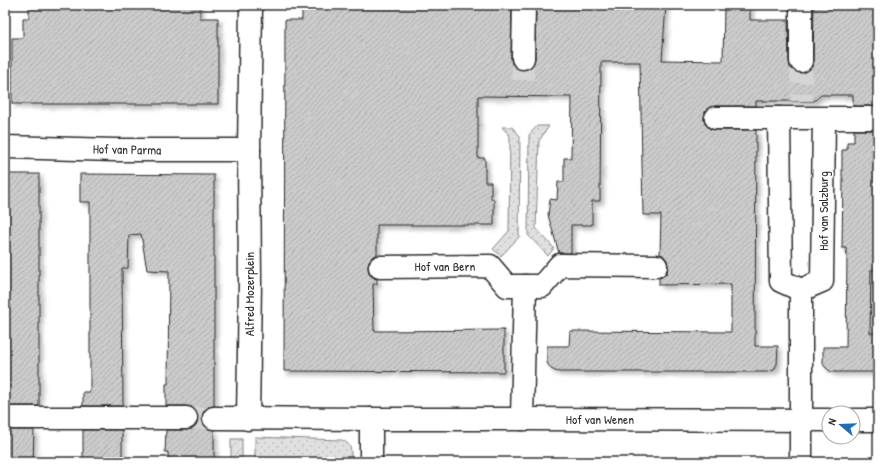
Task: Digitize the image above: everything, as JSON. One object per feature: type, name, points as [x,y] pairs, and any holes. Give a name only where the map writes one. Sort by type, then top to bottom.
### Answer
[{"type":"street","name":"Alfred Mozerplein","points":[[248,419],[251,5]]},
{"type":"street","points":[[523,58],[524,5]]},
{"type":"street","points":[[801,5],[801,61]]},
{"type":"street","points":[[716,118],[779,118],[801,110],[824,118],[871,118]]},
{"type":"street","points":[[779,118],[781,281],[801,290],[801,462]]},
{"type":"street","name":"Hof van Salzburg","points":[[801,290],[822,281],[824,118]]},
{"type":"street","name":"Hof van Parma","points":[[5,147],[123,150],[249,150]]},
{"type":"street","name":"Hof van Bern","points":[[380,266],[490,266],[507,286],[542,286],[560,265],[656,266]]},
{"type":"street","points":[[522,419],[525,286]]},
{"type":"street","points":[[5,418],[186,418]]},
{"type":"street","points":[[214,418],[371,419],[371,462]]},
{"type":"street","name":"Hof van Wenen","points":[[371,419],[821,420]]},
{"type":"street","points":[[861,420],[878,420]]},
{"type":"shaded area","points":[[537,126],[549,126],[539,141],[536,228],[554,248],[548,256],[528,235],[529,135]]},
{"type":"shaded area","points":[[502,127],[512,127],[520,136],[519,237],[501,256],[493,249],[509,231],[510,136]]},
{"type":"shaded area","points":[[255,437],[342,440],[350,447],[351,462],[255,462]]},
{"type":"shaded area","points":[[231,439],[242,439],[242,462],[231,462]]},
{"type":"building","points":[[29,5],[200,5],[200,18],[218,18],[218,104],[12,104],[12,38],[23,38],[23,18],[29,18]]},
{"type":"building","points":[[302,5],[512,5],[512,64],[516,68],[523,70],[529,69],[533,65],[535,59],[536,5],[666,5],[662,60],[723,61],[724,5],[750,5],[750,20],[788,20],[790,68],[795,72],[801,73],[808,72],[812,67],[814,5],[878,5],[878,108],[871,106],[853,106],[853,95],[821,95],[814,101],[756,101],[756,106],[716,106],[709,107],[705,112],[705,124],[710,129],[756,130],[755,346],[778,346],[777,364],[774,370],[767,372],[559,372],[551,369],[547,363],[547,346],[569,346],[570,331],[731,332],[731,284],[659,285],[659,278],[667,273],[668,266],[667,260],[660,254],[661,215],[643,215],[640,62],[601,62],[600,201],[592,201],[592,225],[571,225],[571,253],[559,253],[548,215],[550,199],[557,200],[558,182],[564,182],[564,158],[571,158],[572,97],[478,96],[478,158],[485,158],[485,182],[491,182],[491,199],[494,199],[494,225],[377,225],[377,255],[373,256],[369,261],[368,267],[369,274],[377,279],[377,284],[373,284],[374,331],[504,330],[504,372],[284,371],[285,20],[302,20]]},
{"type":"building","points":[[878,128],[878,270],[871,270],[870,333],[878,333],[878,372],[831,372],[823,364],[823,347],[846,347],[847,256],[846,248],[842,248],[842,150],[847,150],[847,142],[854,142],[854,130],[871,130]]},
{"type":"building","points":[[5,174],[39,174],[39,406],[5,406]]},
{"type":"building","points":[[80,174],[214,175],[214,406],[208,407],[203,412],[202,418],[203,424],[208,429],[214,430],[214,462],[168,462],[168,452],[165,452],[166,430],[192,429],[197,424],[198,418],[197,411],[192,407],[166,406],[166,384],[168,384],[169,271],[147,270],[141,234],[129,235],[128,268],[122,268],[123,406],[83,406],[83,392],[90,392],[90,202],[80,202]]},
{"type":"building","points":[[5,430],[34,430],[33,462],[5,462]]},
{"type":"building","points":[[83,430],[122,430],[122,462],[83,462]]},
{"type":"tunnel","points":[[523,58],[523,86]]},
{"type":"tunnel","points":[[801,61],[802,101]]},
{"type":"tunnel","points":[[186,418],[214,418]]}]
